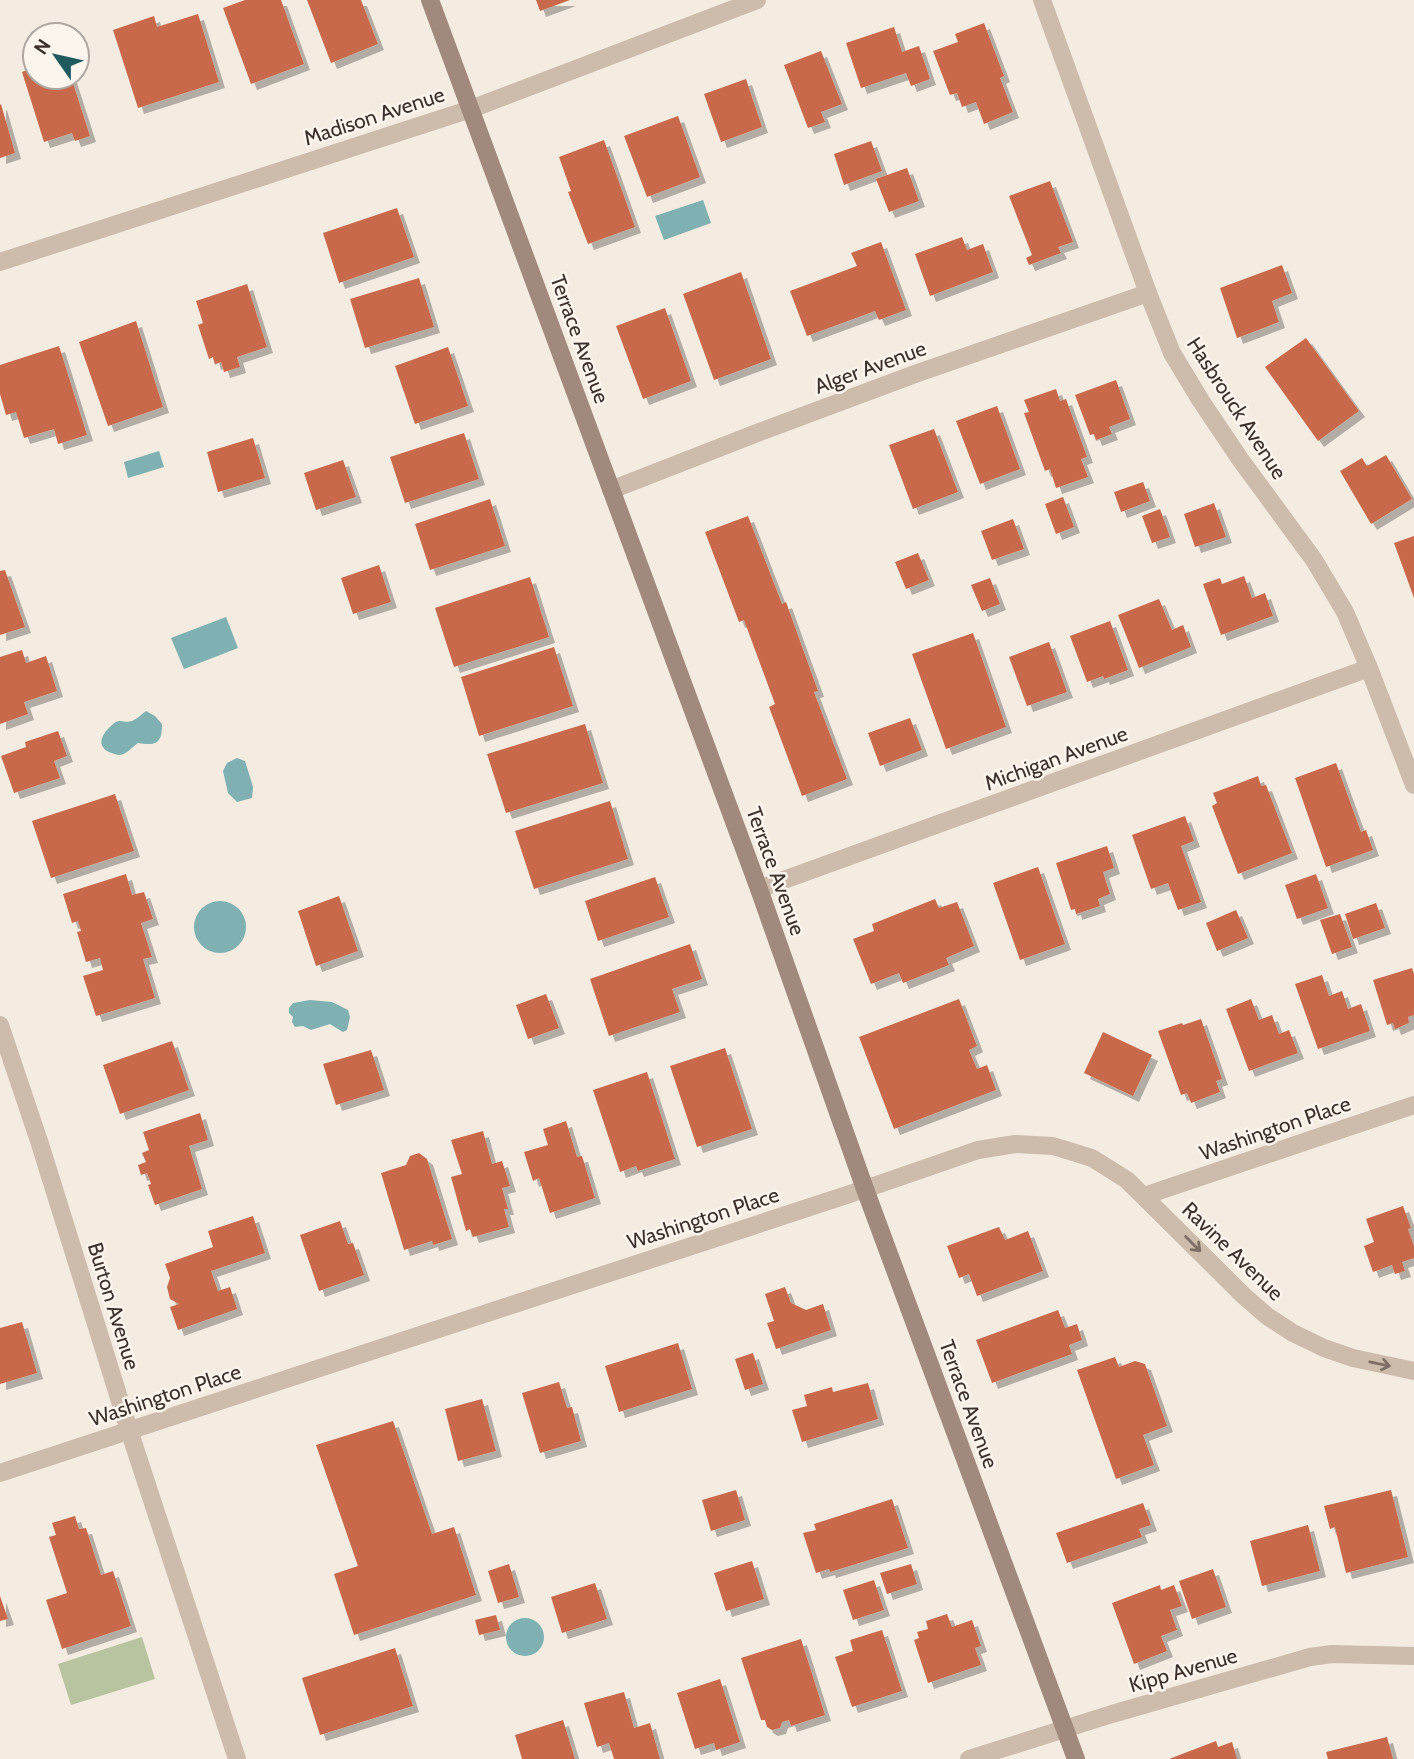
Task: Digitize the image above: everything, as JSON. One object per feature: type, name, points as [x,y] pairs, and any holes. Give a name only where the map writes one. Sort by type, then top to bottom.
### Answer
[{"type":"main road","name":"Terrace Avenue","points":[[430,0],[1076,1759]]},
{"type":"street","name":"Madison Avenue","points":[[0,262],[471,108],[757,0]]},
{"type":"street","name":"Hasbrouck Avenue","points":[[1042,0],[1147,293],[1172,354],[1219,428],[1314,560],[1345,611],[1414,785]]},
{"type":"street","name":"Alger Avenue","points":[[611,490],[922,372],[1147,293]]},
{"type":"street","name":"Michigan Avenue","points":[[759,890],[1369,668]]},
{"type":"street","name":"Burton Avenue","points":[[0,1025],[237,1759]]},
{"type":"street","name":"Washington Place","points":[[0,1473],[978,1150],[1015,1143],[1053,1146],[1092,1158],[1127,1180],[1144,1196],[1414,1105]]},
{"type":"street","name":"Ravine Avenue","points":[[1144,1196],[1244,1296],[1276,1322],[1324,1348],[1353,1358],[1414,1371]]},
{"type":"street","name":"Kipp Avenue","points":[[969,1759],[1321,1655],[1414,1656]]},
{"type":"green space","points":[[142,1637],[155,1679],[71,1705],[58,1664]]},
{"type":"water","points":[[703,200],[711,223],[664,240],[655,216]]},
{"type":"water","points":[[159,451],[164,467],[128,478],[124,462]]},
{"type":"water","points":[[226,617],[238,648],[184,669],[171,638]]},
{"type":"water","points":[[146,711],[162,724],[161,736],[157,742],[138,743],[122,755],[109,752],[102,746],[106,732],[117,721],[132,721]]},
{"type":"water","points":[[237,758],[245,761],[253,787],[252,798],[237,802],[228,793],[223,771],[227,763]]},
{"type":"water","points":[[220,901],[230,903],[238,909],[244,917],[244,937],[238,945],[230,951],[220,953],[210,951],[202,945],[196,937],[194,927],[196,917],[202,909],[210,903]]},
{"type":"water","points":[[310,1000],[332,1002],[348,1010],[350,1017],[347,1030],[343,1032],[330,1024],[311,1030],[303,1026],[295,1027],[289,1008],[293,1003]]},
{"type":"water","points":[[525,1618],[538,1624],[544,1637],[538,1650],[525,1656],[512,1650],[506,1637],[512,1624]]},
{"type":"building","points":[[245,0],[281,0],[304,64],[251,84],[223,8]]},
{"type":"building","points":[[307,0],[361,0],[378,44],[331,63]]},
{"type":"building","points":[[536,0],[570,0],[540,11]]},
{"type":"building","points":[[198,14],[219,82],[138,108],[113,30],[154,16],[157,27]]},
{"type":"building","points":[[984,23],[1004,76],[1000,78],[1013,112],[984,124],[976,102],[962,107],[957,93],[950,95],[933,51],[958,42],[955,34]]},
{"type":"building","points":[[894,27],[902,52],[919,46],[930,79],[911,86],[906,73],[861,88],[846,43]]},
{"type":"building","points":[[821,51],[842,104],[821,112],[825,122],[808,128],[784,65]]},
{"type":"building","points":[[746,79],[762,127],[721,142],[704,94]]},
{"type":"building","points":[[28,91],[76,91],[90,136],[75,141],[72,133],[44,142]]},
{"type":"building","points":[[0,105],[15,153],[0,158]]},
{"type":"building","points":[[678,116],[700,177],[647,197],[624,136]]},
{"type":"building","points":[[604,140],[635,227],[588,244],[568,192],[571,191],[559,157]]},
{"type":"building","points":[[871,141],[882,171],[844,185],[834,154]]},
{"type":"building","points":[[907,168],[919,201],[889,212],[876,179]]},
{"type":"building","points":[[1050,181],[1073,242],[1058,247],[1061,253],[1029,265],[1026,258],[1032,255],[1009,196]]},
{"type":"building","points":[[397,208],[414,257],[339,283],[323,233]]},
{"type":"building","points":[[962,237],[967,250],[983,244],[993,272],[930,296],[915,254]]},
{"type":"building","points":[[881,242],[906,310],[879,320],[875,311],[807,336],[790,291],[857,266],[851,253]]},
{"type":"building","points":[[1282,265],[1292,293],[1272,301],[1279,322],[1237,338],[1220,288]]},
{"type":"building","points":[[741,272],[771,359],[714,380],[683,294]]},
{"type":"building","points":[[419,278],[434,327],[365,348],[350,299]]},
{"type":"building","points":[[247,284],[267,347],[237,357],[240,367],[224,372],[221,362],[215,364],[213,357],[209,359],[198,325],[203,323],[196,301]]},
{"type":"building","points":[[665,308],[691,381],[643,399],[616,326]]},
{"type":"building","points":[[136,321],[163,407],[108,426],[79,342]]},
{"type":"building","points":[[1306,338],[1359,411],[1318,441],[1265,367]]},
{"type":"building","points":[[59,346],[87,435],[58,444],[54,429],[24,438],[16,412],[6,415],[0,394],[0,365]]},
{"type":"building","points":[[448,347],[468,406],[415,424],[395,366]]},
{"type":"building","points":[[1116,380],[1130,419],[1109,427],[1112,434],[1096,440],[1094,434],[1090,435],[1075,395]]},
{"type":"building","points":[[1056,389],[1060,401],[1066,399],[1087,457],[1081,459],[1088,477],[1056,488],[1050,469],[1045,471],[1024,413],[1029,412],[1024,400]]},
{"type":"building","points":[[997,406],[1020,469],[980,484],[956,421]]},
{"type":"building","points":[[934,429],[958,492],[913,509],[889,445]]},
{"type":"building","points":[[464,433],[479,479],[405,503],[390,457]]},
{"type":"building","points":[[253,438],[265,478],[218,492],[207,452]]},
{"type":"building","points":[[1386,455],[1412,499],[1371,524],[1340,471],[1362,458],[1367,466]]},
{"type":"building","points":[[343,460],[356,497],[316,510],[304,473]]},
{"type":"building","points":[[1143,482],[1150,501],[1121,512],[1114,492]]},
{"type":"building","points":[[1063,497],[1074,527],[1056,534],[1045,504]]},
{"type":"building","points":[[490,499],[505,546],[430,570],[415,524]]},
{"type":"building","points":[[1214,503],[1226,537],[1195,547],[1184,514]]},
{"type":"building","points":[[1160,509],[1170,537],[1152,543],[1142,516]]},
{"type":"building","points":[[748,516],[782,604],[786,602],[818,691],[814,692],[847,779],[802,796],[769,707],[775,704],[744,620],[739,622],[705,532]]},
{"type":"building","points":[[1013,519],[1024,549],[992,560],[981,531]]},
{"type":"building","points":[[1414,536],[1414,598],[1394,543]]},
{"type":"building","points":[[918,553],[929,580],[906,589],[895,562]]},
{"type":"building","points":[[379,565],[391,602],[353,614],[341,578]]},
{"type":"building","points":[[5,570],[25,627],[0,635],[0,571]]},
{"type":"building","points":[[1244,576],[1252,598],[1265,593],[1273,616],[1221,635],[1203,584],[1220,578],[1222,584]]},
{"type":"building","points":[[530,577],[549,637],[454,667],[435,608]]},
{"type":"building","points":[[990,578],[1000,604],[982,611],[971,585]]},
{"type":"building","points":[[1159,599],[1172,630],[1183,625],[1191,647],[1139,668],[1118,615]]},
{"type":"building","points":[[1110,621],[1128,670],[1087,682],[1070,636]]},
{"type":"building","points":[[973,633],[1006,727],[946,749],[912,654]]},
{"type":"building","points":[[1049,642],[1067,692],[1027,706],[1009,657]]},
{"type":"building","points":[[554,647],[573,706],[479,736],[461,677]]},
{"type":"building","points":[[22,650],[26,663],[46,656],[57,691],[24,702],[28,714],[0,724],[0,657]]},
{"type":"building","points":[[910,718],[922,750],[880,766],[868,733]]},
{"type":"building","points":[[585,724],[603,783],[506,813],[487,754]]},
{"type":"building","points":[[58,731],[67,756],[54,761],[60,778],[14,793],[1,756],[26,747],[25,742]]},
{"type":"building","points":[[1336,763],[1361,832],[1366,830],[1373,850],[1326,867],[1295,778]]},
{"type":"building","points":[[1258,776],[1261,786],[1266,785],[1292,853],[1238,874],[1212,806],[1217,803],[1213,793]]},
{"type":"building","points":[[115,794],[134,851],[51,878],[32,821]]},
{"type":"building","points":[[610,801],[628,859],[534,889],[515,831]]},
{"type":"building","points":[[1185,816],[1194,841],[1181,846],[1201,902],[1178,910],[1168,883],[1151,889],[1132,835]]},
{"type":"building","points":[[1107,846],[1114,868],[1103,872],[1110,894],[1098,899],[1100,906],[1076,914],[1075,909],[1071,910],[1056,863]]},
{"type":"building","points":[[1038,867],[1065,944],[1020,960],[993,883]]},
{"type":"building","points":[[126,874],[132,895],[144,892],[153,919],[141,923],[152,957],[143,959],[155,998],[96,1016],[83,976],[103,970],[100,958],[86,962],[77,932],[81,931],[78,921],[72,923],[63,894]]},
{"type":"building","points":[[1316,874],[1328,908],[1297,919],[1285,885]]},
{"type":"building","points":[[655,877],[669,917],[598,941],[585,901]]},
{"type":"building","points":[[339,896],[358,951],[316,966],[298,911]]},
{"type":"building","points":[[935,899],[939,908],[957,902],[974,946],[946,958],[949,965],[903,983],[899,973],[871,984],[853,939],[874,931],[872,924]]},
{"type":"building","points":[[1376,903],[1385,928],[1353,939],[1345,914]]},
{"type":"building","points":[[1236,910],[1248,938],[1217,951],[1206,923]]},
{"type":"building","points":[[1340,914],[1352,947],[1332,954],[1320,920]]},
{"type":"building","points":[[690,944],[702,979],[672,989],[680,1012],[609,1036],[590,979]]},
{"type":"building","points":[[1412,968],[1414,1015],[1408,1017],[1409,1023],[1395,1029],[1393,1023],[1387,1025],[1373,980]]},
{"type":"building","points":[[1322,975],[1329,996],[1342,991],[1348,1009],[1361,1004],[1370,1031],[1318,1049],[1295,984]]},
{"type":"building","points":[[546,994],[559,1028],[528,1039],[516,1005]]},
{"type":"building","points":[[959,999],[977,1046],[969,1050],[977,1069],[987,1065],[996,1090],[894,1129],[859,1037]]},
{"type":"building","points":[[1251,999],[1259,1020],[1272,1015],[1279,1034],[1289,1030],[1298,1053],[1249,1071],[1226,1009]]},
{"type":"building","points":[[1201,1019],[1222,1079],[1216,1081],[1220,1092],[1191,1103],[1187,1093],[1181,1095],[1158,1031]]},
{"type":"building","points":[[1103,1032],[1152,1055],[1133,1096],[1084,1073]]},
{"type":"building","points":[[172,1041],[189,1090],[120,1114],[103,1065]]},
{"type":"building","points":[[725,1048],[752,1129],[697,1147],[670,1066]]},
{"type":"building","points":[[371,1050],[384,1090],[336,1105],[323,1064]]},
{"type":"building","points":[[647,1072],[675,1159],[638,1171],[636,1166],[620,1172],[593,1090]]},
{"type":"building","points":[[200,1113],[208,1140],[189,1146],[202,1189],[155,1205],[147,1173],[141,1175],[138,1165],[146,1162],[142,1153],[149,1150],[143,1132]]},
{"type":"building","points":[[566,1121],[577,1157],[582,1156],[595,1198],[550,1213],[539,1178],[533,1181],[524,1152],[548,1145],[543,1129]]},
{"type":"building","points":[[483,1131],[492,1164],[502,1161],[510,1186],[502,1188],[508,1209],[504,1209],[509,1227],[473,1237],[470,1229],[466,1231],[451,1177],[462,1174],[451,1140]]},
{"type":"building","points":[[419,1153],[427,1159],[452,1239],[433,1245],[432,1241],[404,1250],[381,1173],[406,1165],[410,1156]]},
{"type":"building","points":[[1403,1206],[1411,1228],[1408,1229],[1414,1246],[1414,1258],[1402,1262],[1405,1271],[1395,1274],[1392,1265],[1373,1272],[1364,1246],[1374,1242],[1366,1219]]},
{"type":"building","points":[[253,1216],[265,1253],[211,1271],[218,1291],[230,1287],[237,1309],[178,1330],[170,1307],[179,1304],[170,1299],[167,1287],[170,1278],[165,1264],[213,1247],[208,1231]]},
{"type":"building","points":[[340,1221],[348,1244],[353,1243],[364,1275],[319,1291],[300,1235]]},
{"type":"building","points":[[999,1227],[1005,1240],[1028,1231],[1043,1271],[977,1296],[969,1274],[959,1278],[947,1246]]},
{"type":"building","points":[[785,1287],[791,1303],[806,1310],[823,1304],[831,1330],[776,1349],[767,1323],[774,1321],[765,1294]]},
{"type":"building","points":[[1058,1310],[1065,1328],[1077,1324],[1082,1340],[1069,1345],[1072,1354],[992,1383],[976,1340]]},
{"type":"building","points":[[22,1322],[37,1373],[0,1384],[0,1328]]},
{"type":"building","points":[[678,1343],[692,1389],[619,1412],[605,1366]]},
{"type":"building","points":[[753,1353],[763,1384],[745,1390],[735,1359]]},
{"type":"building","points":[[1115,1357],[1119,1367],[1135,1361],[1145,1364],[1167,1426],[1143,1435],[1154,1465],[1116,1479],[1077,1370]]},
{"type":"building","points":[[559,1382],[567,1408],[572,1407],[581,1441],[540,1453],[522,1393]]},
{"type":"building","points":[[868,1383],[878,1419],[802,1442],[792,1410],[807,1406],[804,1395],[832,1387],[833,1392]]},
{"type":"building","points":[[482,1399],[496,1451],[458,1461],[445,1409]]},
{"type":"building","points":[[393,1421],[432,1534],[454,1527],[476,1595],[354,1635],[334,1574],[358,1566],[316,1445]]},
{"type":"building","points":[[736,1490],[745,1520],[711,1531],[702,1500]]},
{"type":"building","points":[[1391,1490],[1408,1557],[1346,1573],[1335,1527],[1330,1529],[1324,1506]]},
{"type":"building","points":[[892,1499],[908,1548],[830,1572],[829,1569],[816,1573],[803,1533],[816,1530],[814,1524]]},
{"type":"building","points":[[1143,1503],[1151,1525],[1139,1529],[1142,1537],[1067,1563],[1056,1533]]},
{"type":"building","points":[[75,1516],[79,1529],[86,1528],[101,1575],[113,1571],[131,1626],[62,1649],[46,1600],[67,1593],[49,1537],[56,1535],[52,1523]]},
{"type":"building","points":[[1308,1525],[1320,1571],[1262,1586],[1250,1541]]},
{"type":"building","points":[[752,1561],[764,1599],[726,1611],[714,1573]]},
{"type":"building","points":[[509,1564],[519,1597],[498,1603],[488,1571]]},
{"type":"building","points":[[911,1564],[917,1584],[887,1594],[880,1573]]},
{"type":"building","points":[[1213,1569],[1226,1607],[1192,1619],[1179,1581]]},
{"type":"building","points":[[874,1580],[884,1610],[853,1620],[843,1590]]},
{"type":"building","points":[[595,1583],[607,1619],[562,1633],[551,1597]]},
{"type":"building","points":[[1160,1585],[1161,1590],[1174,1585],[1182,1606],[1170,1610],[1177,1630],[1161,1636],[1167,1651],[1134,1664],[1112,1603]]},
{"type":"building","points":[[0,1596],[8,1619],[0,1621]]},
{"type":"building","points":[[947,1614],[952,1627],[972,1620],[981,1646],[975,1648],[981,1665],[928,1683],[914,1640],[919,1638],[917,1632],[928,1629],[926,1621]]},
{"type":"building","points":[[496,1615],[500,1630],[479,1635],[475,1620]]},
{"type":"building","points":[[882,1630],[902,1691],[852,1707],[835,1657],[853,1651],[850,1640]]},
{"type":"building","points":[[801,1639],[825,1715],[791,1726],[789,1720],[782,1722],[780,1728],[772,1730],[767,1727],[765,1720],[761,1720],[741,1658]]},
{"type":"building","points":[[395,1648],[413,1706],[320,1735],[302,1678]]},
{"type":"building","points":[[720,1679],[740,1742],[716,1750],[714,1743],[695,1749],[677,1693]]},
{"type":"building","points":[[624,1692],[634,1728],[650,1723],[660,1759],[614,1759],[609,1743],[597,1747],[584,1703]]},
{"type":"building","points":[[563,1720],[575,1759],[522,1759],[515,1735]]},
{"type":"building","points":[[1387,1737],[1393,1759],[1328,1759],[1326,1752]]},
{"type":"building","points":[[1216,1741],[1218,1747],[1232,1742],[1237,1759],[1169,1759]]}]
